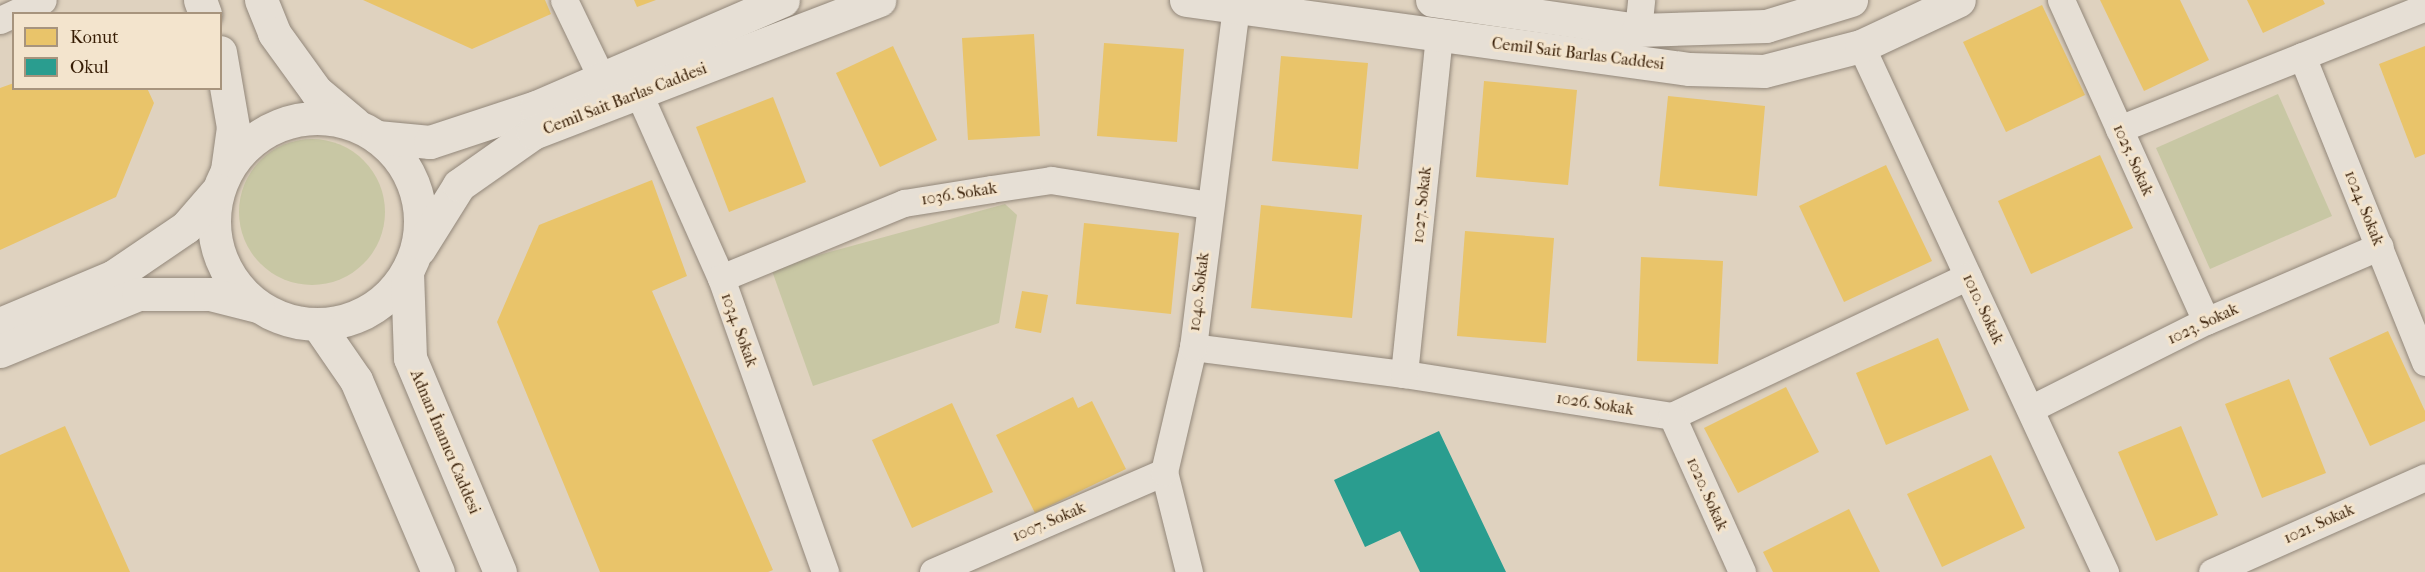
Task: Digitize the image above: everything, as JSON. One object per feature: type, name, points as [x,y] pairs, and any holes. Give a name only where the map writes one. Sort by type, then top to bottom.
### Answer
[{"type":"street","points":[[17,12],[43,0]]},
{"type":"street","points":[[0,351],[138,294],[210,294],[257,306],[297,323],[318,325],[340,322],[379,305],[411,264],[421,231],[415,189],[406,169],[368,132],[316,91],[274,33],[261,0]]},
{"type":"street","points":[[564,0],[603,81]]},
{"type":"street","name":"Cemil Sait Barlas Caddesi","points":[[368,132],[430,142],[603,81],[783,0]]},
{"type":"street","name":"Cemil Sait Barlas Caddesi","points":[[411,264],[459,185],[533,134],[879,0]]},
{"type":"street","name":"Cemil Sait Barlas Caddesi","points":[[1186,0],[1439,37],[1689,69],[1764,71],[1861,46],[1959,0]]},
{"type":"street","name":"Cemil Sait Barlas Caddesi","points":[[1439,0],[1766,26],[1848,0]]},
{"type":"street","name":"1025. Sokak","points":[[2061,0],[2206,321]]},
{"type":"street","points":[[2119,129],[2425,7]]},
{"type":"street","name":"1040. Sokak","points":[[1189,572],[1164,472],[1193,347],[1209,205],[1236,8]]},
{"type":"street","name":"1027. Sokak","points":[[1404,374],[1439,37]]},
{"type":"street","name":"1010. Sokak","points":[[1861,46],[2105,572]]},
{"type":"street","name":"1024. Sokak","points":[[2302,56],[2425,362]]},
{"type":"street","points":[[222,64],[233,127],[214,212],[219,254],[228,274],[257,306]]},
{"type":"street","name":"1034. Sokak","points":[[639,94],[721,278],[825,572]]},
{"type":"street","points":[[0,324],[114,276],[186,227],[255,138],[294,120],[327,119],[368,132]]},
{"type":"street","name":"1036. Sokak","points":[[721,278],[904,203],[1051,180],[1209,205]]},
{"type":"street","name":"1023. Sokak","points":[[2030,409],[2206,321],[2380,246]]},
{"type":"street","name":"Adnan İnanıcı Caddesi","points":[[411,264],[410,358],[500,572]]},
{"type":"street","points":[[1671,416],[1968,276]]},
{"type":"street","points":[[318,325],[356,380],[438,572]]},
{"type":"street","name":"1026. Sokak","points":[[1193,347],[1404,374],[1671,416]]},
{"type":"street","name":"1020. Sokak","points":[[1671,416],[1742,572]]},
{"type":"street","name":"1007. Sokak","points":[[933,572],[1164,472]]},
{"type":"street","name":"1021. Sokak","points":[[2212,572],[2425,477]]},
{"type":"green space","points":[[2278,94],[2332,216],[2210,269],[2156,148]]},
{"type":"green space","points":[[312,139],[340,145],[364,160],[379,184],[385,212],[379,240],[364,264],[340,279],[312,285],[284,279],[260,264],[245,240],[239,212],[245,184],[260,160],[284,145]]},
{"type":"green space","points":[[1005,204],[1017,215],[999,323],[813,386],[771,268]]},
{"type":"building: Konut","points":[[363,0],[545,0],[551,14],[472,49]]},
{"type":"building: Konut","points":[[634,0],[656,0],[637,7]]},
{"type":"building: Konut","points":[[2100,0],[2180,0],[2209,60],[2144,91]]},
{"type":"building: Konut","points":[[2247,0],[2323,0],[2325,4],[2263,33]]},
{"type":"building: Konut","points":[[2042,5],[2085,95],[2006,132],[1963,42]]},
{"type":"building: Konut","points":[[1034,34],[1040,136],[968,140],[962,38]]},
{"type":"building: Konut","points":[[1104,43],[1184,49],[1177,142],[1097,136]]},
{"type":"building: Konut","points":[[893,46],[937,140],[880,167],[836,73]]},
{"type":"building: Konut","points":[[2425,46],[2425,154],[2415,158],[2379,64]]},
{"type":"building: Konut","points":[[1281,56],[1368,63],[1358,169],[1272,161]]},
{"type":"building: Konut","points":[[1484,81],[1577,90],[1568,185],[1476,177]]},
{"type":"building: Konut","points":[[12,84],[12,90],[148,90],[154,103],[116,197],[0,250],[0,88]]},
{"type":"building: Konut","points":[[1668,96],[1765,106],[1757,196],[1659,186]]},
{"type":"building: Konut","points":[[773,97],[806,182],[729,212],[696,127]]},
{"type":"building: Konut","points":[[2100,155],[2133,228],[2031,274],[1998,201]]},
{"type":"building: Konut","points":[[1886,165],[1932,261],[1844,302],[1799,206]]},
{"type":"building: Konut","points":[[652,180],[687,276],[652,291],[773,570],[768,572],[600,572],[497,322],[539,225]]},
{"type":"building: Konut","points":[[1261,205],[1362,215],[1352,318],[1251,308]]},
{"type":"building: Konut","points":[[1084,223],[1179,233],[1171,314],[1076,304]]},
{"type":"building: Konut","points":[[1465,231],[1554,238],[1546,343],[1457,336]]},
{"type":"building: Konut","points":[[1641,257],[1723,261],[1718,364],[1637,361]]},
{"type":"building: Konut","points":[[1022,291],[1048,295],[1041,333],[1015,328]]},
{"type":"building: Konut","points":[[2388,331],[2425,411],[2425,421],[2370,446],[2329,358]]},
{"type":"building: Konut","points":[[1938,338],[1969,410],[1886,445],[1856,373]]},
{"type":"building: Konut","points":[[2289,379],[2326,473],[2262,498],[2225,404]]},
{"type":"building: Konut","points":[[1786,387],[1819,452],[1738,493],[1704,428]]},
{"type":"building: Konut","points":[[1073,397],[1078,408],[1092,401],[1126,469],[1035,513],[996,435]]},
{"type":"building: Konut","points":[[952,403],[993,492],[912,528],[872,440]]},
{"type":"building: Konut","points":[[65,426],[130,572],[0,572],[0,455]]},
{"type":"building: Konut","points":[[2181,426],[2218,515],[2156,541],[2118,452]]},
{"type":"building: Konut","points":[[1991,455],[2025,528],[1942,567],[1907,494]]},
{"type":"building: Konut","points":[[1849,509],[1880,572],[1773,572],[1763,552]]},
{"type":"building: Okul","points":[[1439,431],[1506,572],[1420,572],[1400,531],[1365,547],[1334,480]]}]
